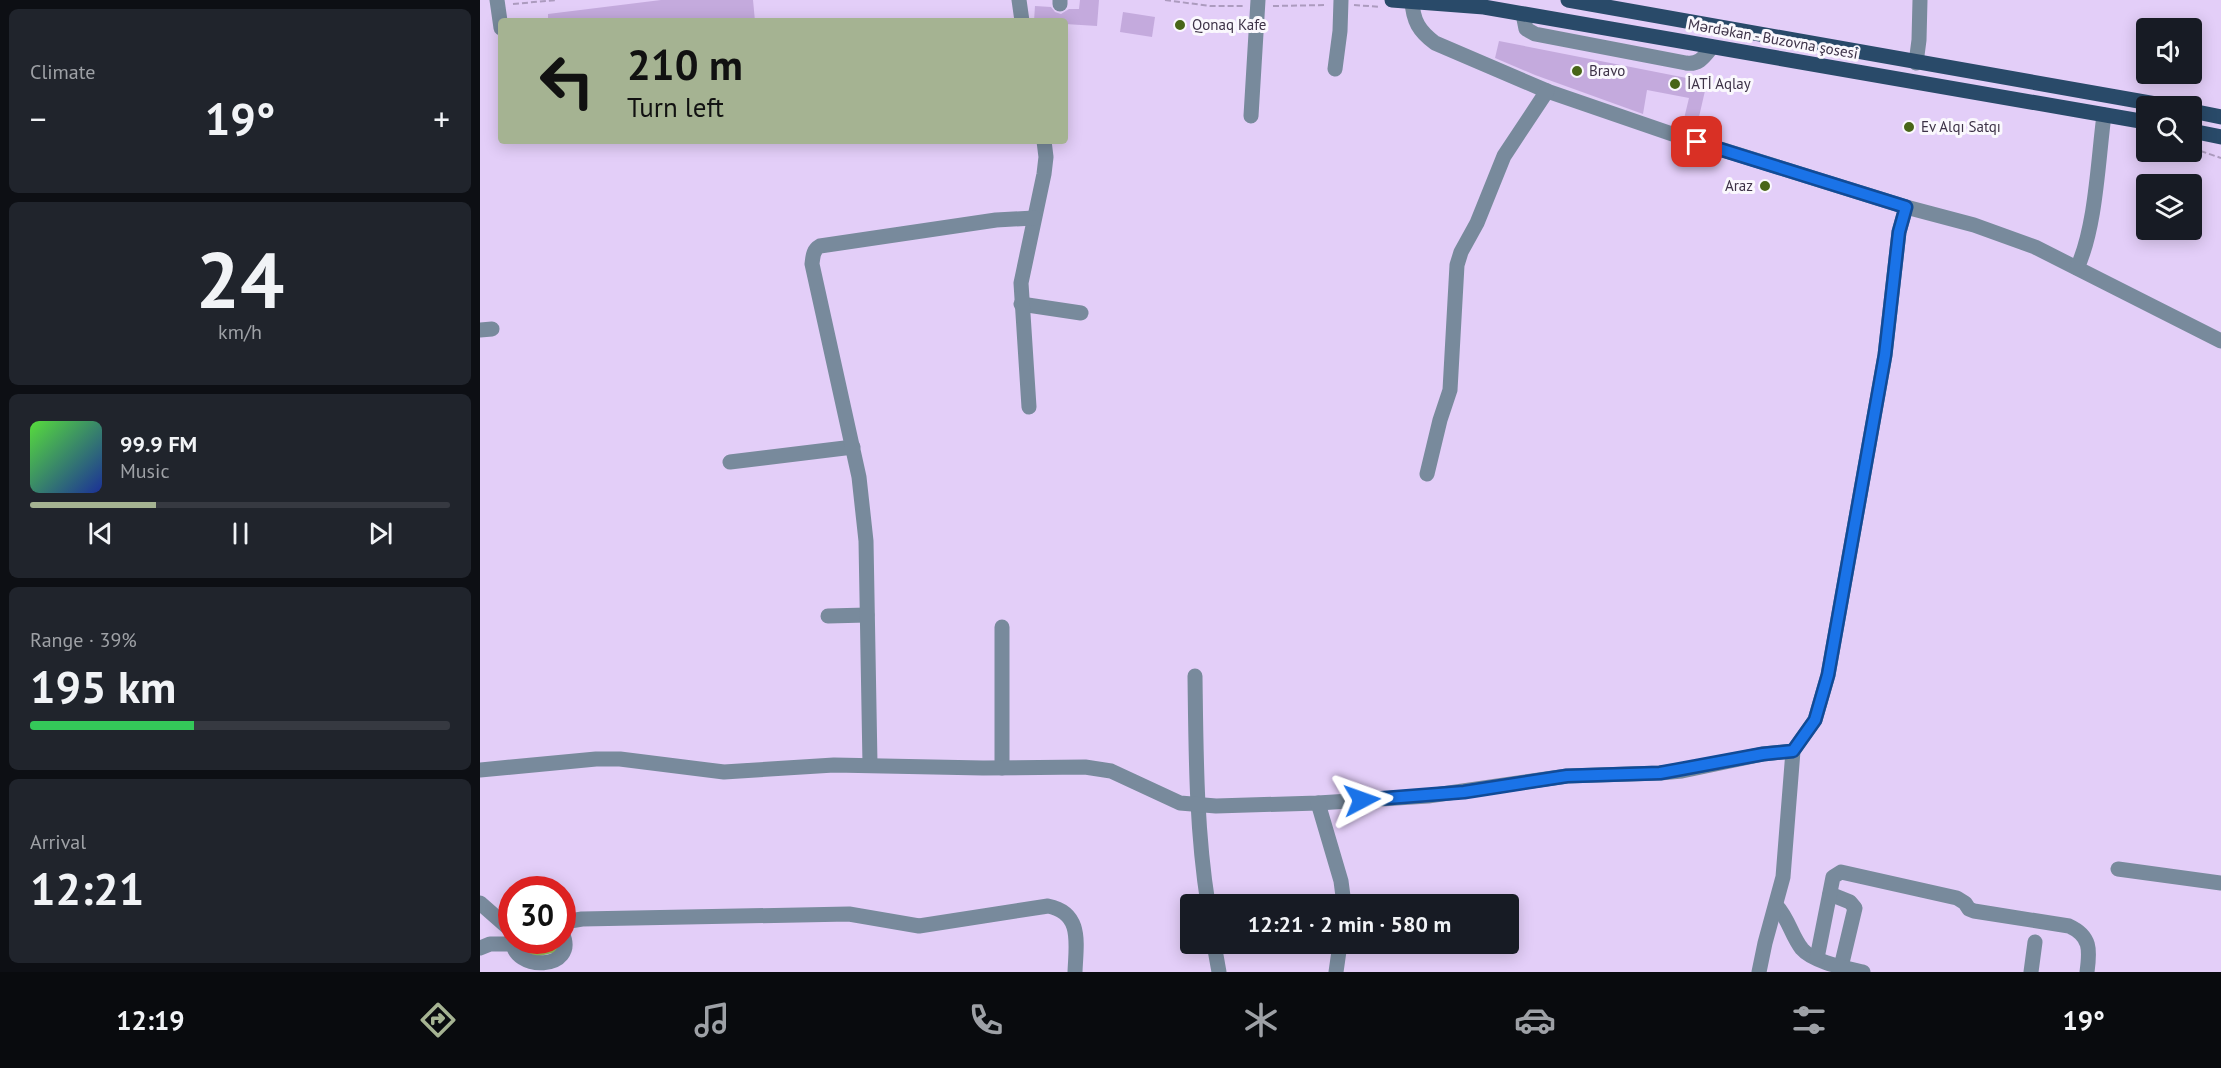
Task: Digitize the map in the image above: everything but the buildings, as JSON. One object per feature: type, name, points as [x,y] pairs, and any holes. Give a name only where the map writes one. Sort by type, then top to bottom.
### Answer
[{"type":"main road","name":"Mərdəkan - Buzovna şosesi","points":[[1392,0],[1452,3],[1523,14],[2136,120]]},
{"type":"main road","name":"Mərdəkan - Buzovna şosesi","points":[[1568,0],[2136,101]]},
{"type":"main road","points":[[2202,113],[2221,117]]},
{"type":"main road","points":[[2202,133],[2221,137]]},
{"type":"street","points":[[1019,0],[1022,18]]},
{"type":"street","points":[[1251,116],[1258,0]]},
{"type":"street","points":[[1335,69],[1341,0]]},
{"type":"street","points":[[1916,63],[1920,0]]},
{"type":"street","points":[[1412,1],[1413,15],[1417,25],[1435,43],[1547,91],[1676,135],[2006,236],[2077,268],[2221,341]]},
{"type":"street","points":[[498,3],[500,18]]},
{"type":"street","points":[[1427,474],[1450,390],[1455,275],[1459,258],[1477,223],[1504,156],[1547,91]]},
{"type":"street","points":[[2077,268],[2091,218],[2104,115]]},
{"type":"street","points":[[1029,407],[1021,304],[1024,263],[1044,174],[1044,144]]},
{"type":"street","points":[[1759,972],[1785,860],[1793,751],[1815,720],[1828,675],[1885,355],[1897,243],[1906,207]]},
{"type":"street","points":[[870,764],[866,541],[859,477],[812,264],[815,249],[820,246],[996,220],[1034,218]]},
{"type":"street","points":[[1021,304],[1082,313]]},
{"type":"street","points":[[730,462],[853,447]]},
{"type":"street","points":[[828,616],[867,615]]},
{"type":"street","points":[[1002,627],[1002,768]]},
{"type":"street","points":[[1195,676],[1198,806],[1207,894]]},
{"type":"street","points":[[480,770],[596,759],[642,761],[724,772],[870,764],[1002,768],[1085,767],[1111,771],[1180,802],[1198,806],[1318,803],[1428,796],[1567,776],[1671,772],[1763,754],[1793,751]]},
{"type":"street","points":[[1318,803],[1343,894]]},
{"type":"street","points":[[2118,869],[2221,883]]},
{"type":"street","points":[[1817,958],[1833,877],[1841,872],[1957,898],[1974,911],[2069,926],[2079,930],[2088,942],[2087,972]]},
{"type":"street","points":[[1830,894],[1850,902],[1856,908],[1841,967]]},
{"type":"street","points":[[480,903],[498,923]]},
{"type":"street","points":[[1776,905],[1786,915],[1803,950],[1831,965],[1863,972]]},
{"type":"street","points":[[576,920],[849,914],[919,926],[1048,906],[1059,908],[1067,914],[1074,925],[1075,972]]},
{"type":"street","points":[[480,948],[498,942]]},
{"type":"street","points":[[2031,972],[2035,942]]},
{"type":"street","points":[[514,954],[521,963],[531,969],[554,969],[563,954]]},
{"type":"street","points":[[1216,954],[1219,972]]},
{"type":"street","points":[[1336,972],[1339,954]]},
{"type":"path","points":[[498,3],[557,0]]},
{"type":"path","points":[[2202,151],[2221,158]]},
{"type":"green space","points":[[524,954],[548,954],[526,959]]},
{"type":"place","name":"Qonaq Kafe","points":[[1180,25]]},
{"type":"place","name":"Bravo","points":[[1577,71]]},
{"type":"place","name":"İATİ Aqlay","points":[[1675,84]]},
{"type":"place","name":"Ev Alqı Satqı","points":[[1909,127]]},
{"type":"place","name":"Araz","points":[[1765,186]]},
{"type":"route","points":[[1362,800],[1464,792],[1567,776],[1682,771],[1763,754],[1793,751],[1815,720],[1828,675],[1885,355],[1899,232],[1906,207],[1697,142]]}]
